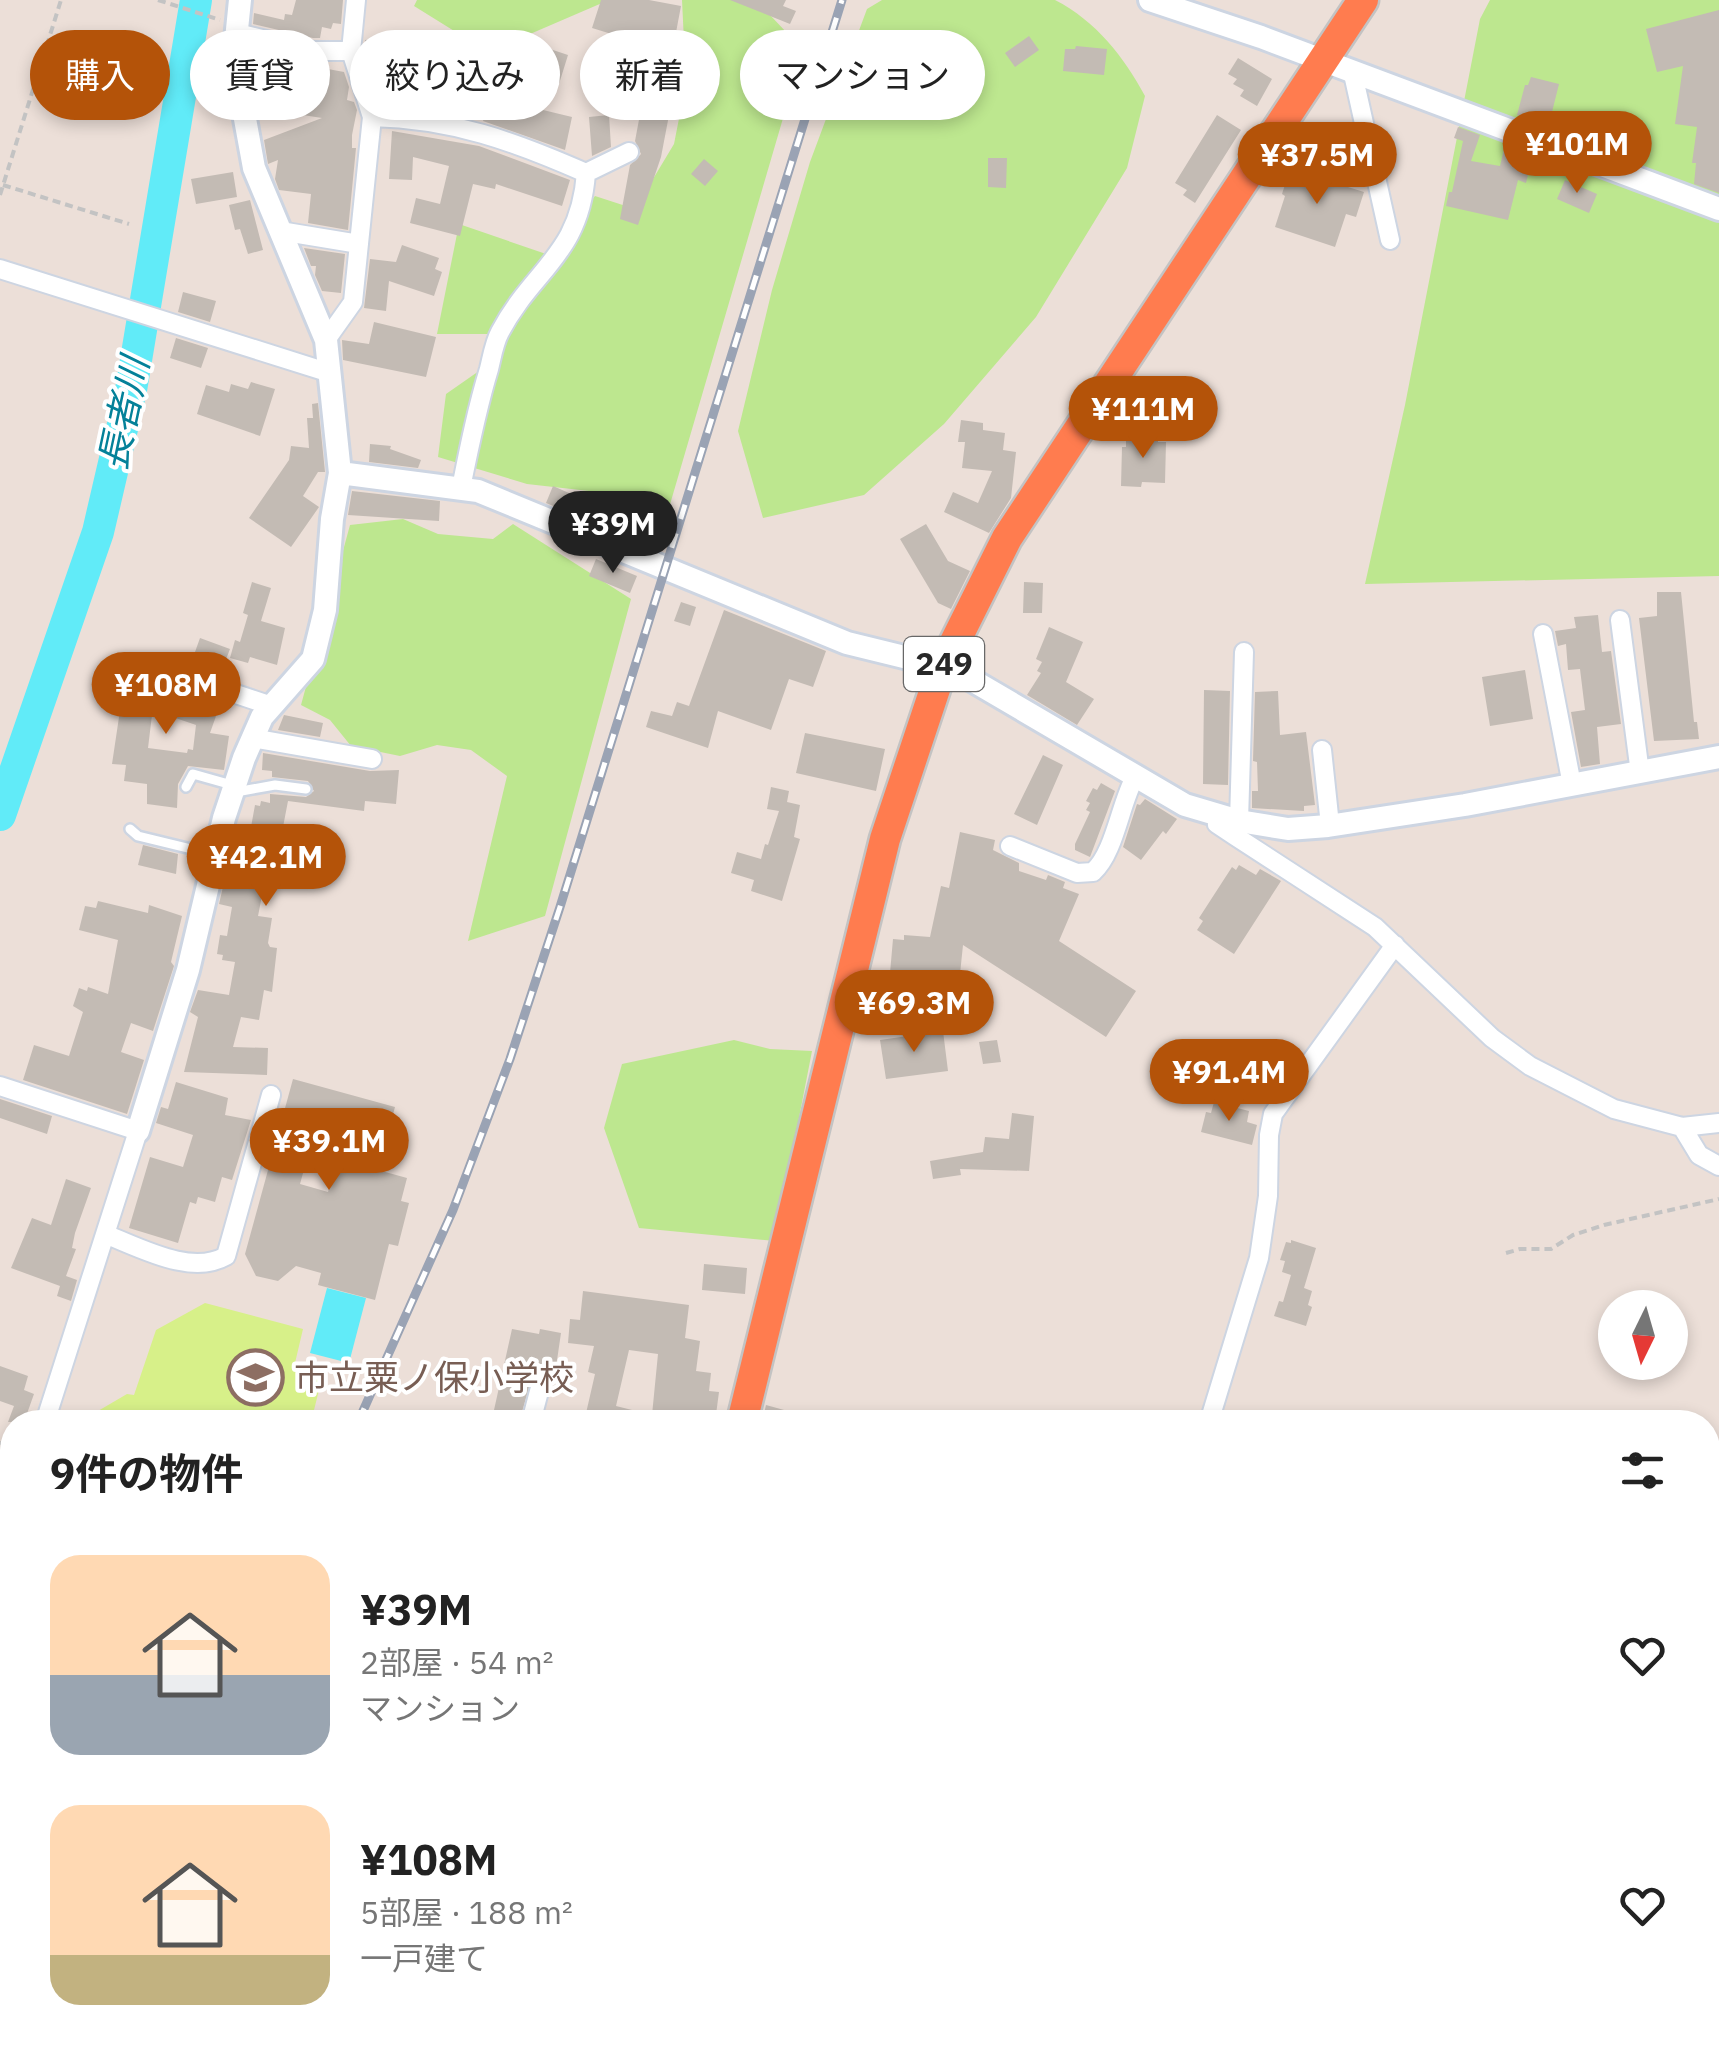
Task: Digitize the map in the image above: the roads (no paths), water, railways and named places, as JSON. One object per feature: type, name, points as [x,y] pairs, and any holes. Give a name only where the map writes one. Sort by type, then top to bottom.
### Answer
[{"type":"highway","name":"249","points":[[745,1410],[885,840],[942,668],[1006,538],[1363,0]]},
{"type":"street","points":[[237,30],[240,0]]},
{"type":"street","points":[[354,30],[356,0]]},
{"type":"street","points":[[1150,0],[1261,37],[1719,209]]},
{"type":"street","points":[[1353,74],[1390,240]]},
{"type":"street","points":[[49,1410],[188,970],[234,789],[262,716],[313,659],[325,610],[340,473],[326,340],[254,168],[245,120]]},
{"type":"street","points":[[326,340],[354,302],[372,120]]},
{"type":"street","points":[[427,120],[465,127],[532,149],[586,173],[629,152]]},
{"type":"street","points":[[462,488],[477,410],[499,333],[555,260],[576,225],[586,173]]},
{"type":"street","points":[[280,231],[359,244]]},
{"type":"street","points":[[0,268],[330,373]]},
{"type":"street","points":[[340,473],[462,488],[509,503],[848,643],[952,669],[1185,805],[1229,818],[1288,828],[1330,825],[1719,757]]},
{"type":"street","points":[[1620,620],[1640,773]]},
{"type":"street","points":[[1543,634],[1572,785]]},
{"type":"street","points":[[1229,818],[1244,652]]},
{"type":"street","points":[[161,668],[272,706]]},
{"type":"street","points":[[252,738],[372,760]]},
{"type":"street","points":[[1322,750],[1330,825]]},
{"type":"street","points":[[1010,846],[1077,873],[1094,872],[1106,856],[1125,794],[1135,776]]},
{"type":"street","points":[[1229,818],[1218,824],[1375,927],[1492,1038],[1530,1066],[1614,1109],[1682,1127],[1719,1124]]},
{"type":"street","points":[[1213,1410],[1259,1258],[1274,1114],[1395,945]]},
{"type":"street","points":[[0,1086],[138,1132]]},
{"type":"street","points":[[106,1235],[181,1262],[215,1262],[226,1256],[271,1095]]},
{"type":"street","points":[[1682,1127],[1698,1155],[1719,1166]]},
{"type":"street","points":[[534,1410],[543,1376]]},
{"type":"lane","points":[[186,787],[193,774],[234,789],[306,789]]},
{"type":"lane","points":[[130,830],[138,836],[215,854]]},
{"type":"water","points":[[327,1288],[366,1298],[349,1363],[310,1353]]},
{"type":"waterway","name":"長者川","points":[[0,815],[98,532],[131,390],[196,0]]},
{"type":"railway","points":[[363,1410],[453,1210],[510,1059],[842,0]]},
{"type":"place","name":"市立粟ノ保小学校","points":[[255,1378]]}]
